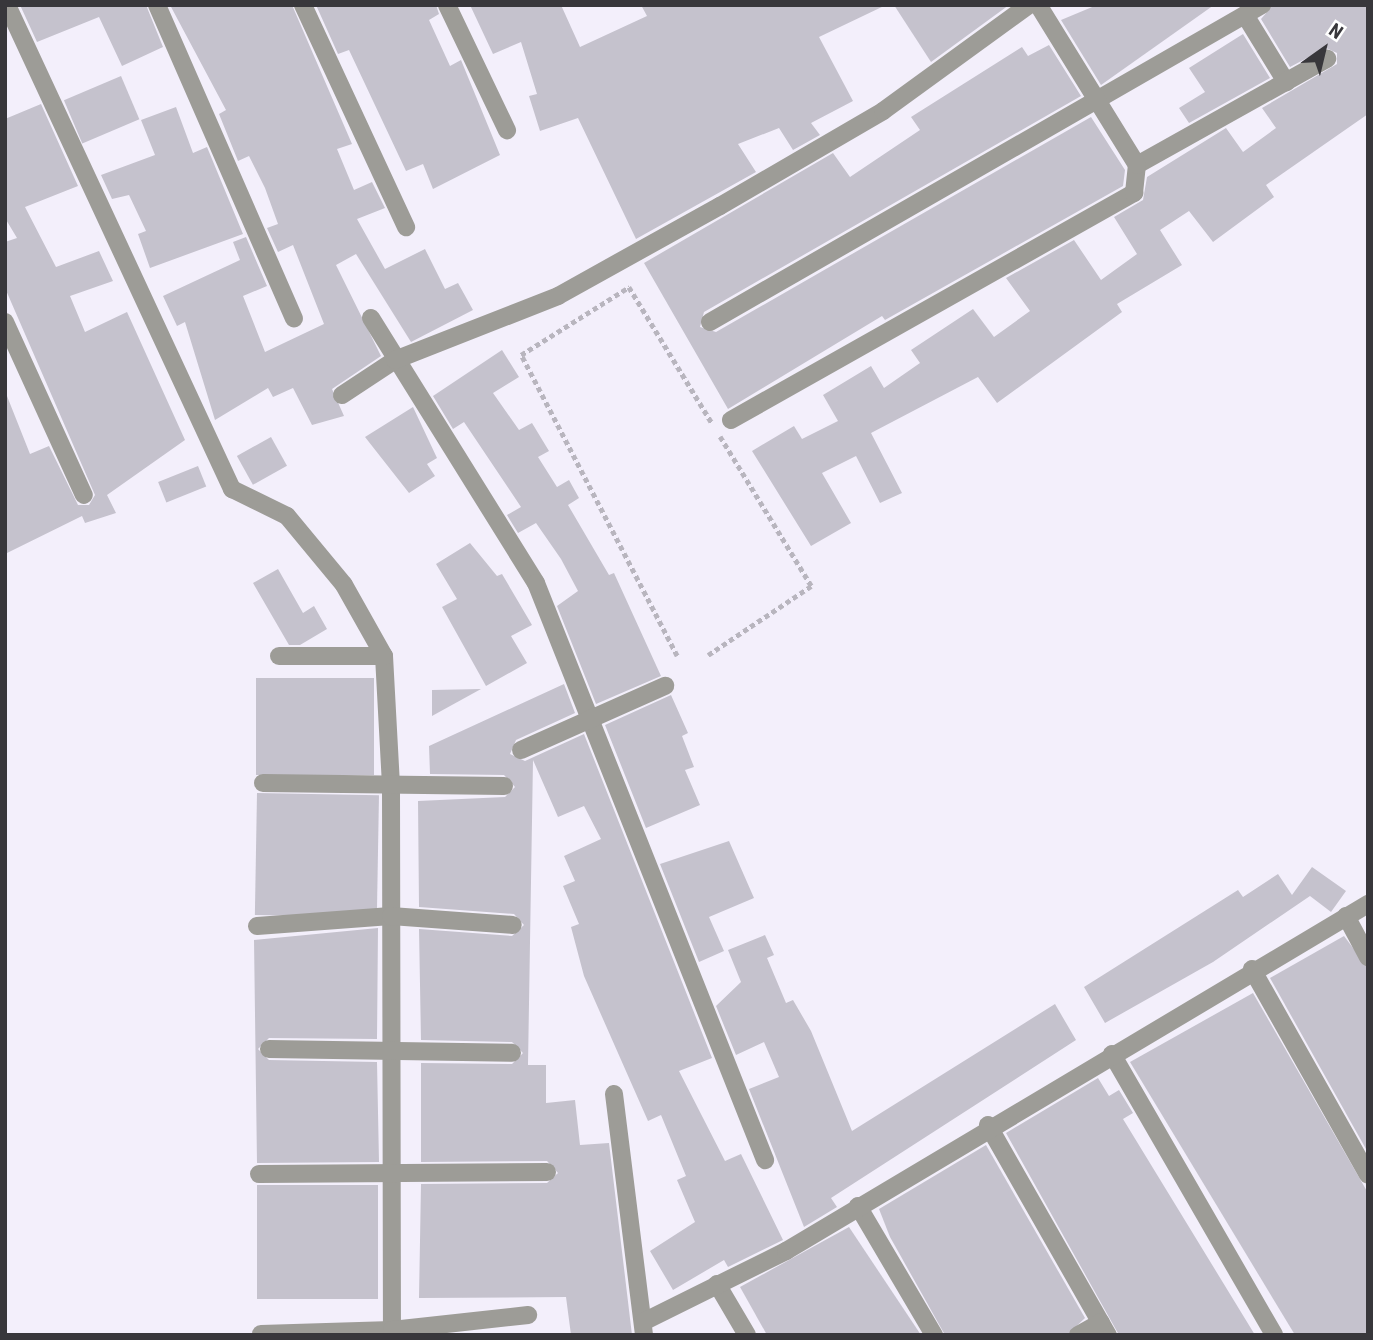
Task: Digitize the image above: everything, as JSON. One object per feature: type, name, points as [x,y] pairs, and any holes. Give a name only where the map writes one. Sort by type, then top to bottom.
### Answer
[{"type":"street","points":[[7,5],[232,489],[287,516],[344,585],[383,656],[391,787],[392,1332]]},
{"type":"street","points":[[157,5],[294,318]]},
{"type":"street","points":[[303,5],[406,227]]},
{"type":"street","points":[[447,5],[507,130]]},
{"type":"street","points":[[342,395],[395,360],[558,296],[697,219],[883,111],[1029,5]]},
{"type":"street","points":[[724,425],[1001,263],[1115,206],[1134,193],[1137,165],[1093,100],[1038,5]]},
{"type":"street","points":[[710,322],[1262,5]]},
{"type":"street","points":[[1245,15],[1286,82]]},
{"type":"street","points":[[1137,165],[1327,59]]},
{"type":"street","points":[[372,317],[395,360],[536,583],[594,719],[765,1160]]},
{"type":"street","points":[[5,322],[84,495]]},
{"type":"street","points":[[279,656],[383,656]]},
{"type":"street","points":[[521,750],[665,686]]},
{"type":"street","points":[[263,783],[391,787],[504,786]]},
{"type":"street","points":[[614,1094],[644,1328],[858,1206],[988,1125],[1252,969],[1368,904]]},
{"type":"street","points":[[257,926],[391,916],[513,925]]},
{"type":"street","points":[[1346,916],[1368,957]]},
{"type":"street","points":[[1252,969],[1368,1175]]},
{"type":"street","points":[[269,1049],[391,1048],[512,1053]]},
{"type":"street","points":[[1112,1054],[1274,1335]]},
{"type":"street","points":[[988,1125],[1105,1328],[1079,1335]]},
{"type":"street","points":[[259,1174],[547,1172]]},
{"type":"street","points":[[858,1206],[934,1335]]},
{"type":"street","points":[[717,1284],[747,1335]]},
{"type":"street","points":[[261,1334],[392,1332],[528,1315]]},
{"type":"path","points":[[677,656],[521,355],[629,287],[724,425],[811,586],[708,654]]},
{"type":"building","points":[[20,5],[146,5],[163,47],[122,66],[99,17],[37,42]]},
{"type":"building","points":[[170,5],[292,5],[352,144],[337,149],[354,190],[372,182],[385,208],[357,219],[385,269],[425,249],[445,289],[458,283],[473,310],[411,342],[356,254],[336,265],[381,356],[332,389],[344,416],[312,425],[293,388],[273,397],[268,388],[215,420],[185,322],[177,326],[163,296],[240,260],[233,242],[246,237],[267,286],[243,296],[265,352],[324,324],[293,245],[278,252],[267,228],[278,224],[265,188],[249,156],[238,161],[219,114],[226,110]]},
{"type":"building","points":[[316,5],[436,5],[439,14],[429,20],[450,66],[461,60],[500,155],[433,189],[423,164],[406,171],[349,50],[338,54]]},
{"type":"building","points":[[470,5],[561,5],[580,47],[647,16],[641,5],[886,5],[819,37],[853,101],[811,123],[820,135],[793,150],[779,128],[738,144],[756,172],[636,239],[578,118],[540,131],[529,96],[537,94],[521,42],[493,54]]},
{"type":"building","points":[[894,5],[1009,5],[931,62]]},
{"type":"building","points":[[1097,5],[1214,5],[1101,85],[1061,20]]},
{"type":"building","points":[[1273,5],[1368,5],[1368,114],[1266,185],[1274,197],[1213,242],[1189,211],[1160,230],[1182,265],[1117,304],[1122,312],[997,403],[978,377],[871,433],[902,493],[880,503],[856,456],[822,473],[851,523],[811,546],[752,451],[794,426],[802,439],[838,421],[823,395],[871,366],[884,388],[920,363],[911,350],[973,309],[994,337],[1030,311],[1006,278],[1074,240],[1101,280],[1137,254],[1114,217],[1143,200],[1147,177],[1226,128],[1243,152],[1276,128],[1262,108],[1337,64],[1337,53],[1326,48],[1290,67],[1261,19]]},
{"type":"building","points":[[1243,34],[1270,78],[1189,123],[1179,108],[1205,92],[1189,68]]},
{"type":"building","points":[[1049,45],[1081,96],[704,312],[700,327],[716,332],[1091,117],[1125,170],[1123,186],[885,320],[882,316],[728,409],[644,263],[833,153],[850,177],[920,130],[911,117],[1022,47],[1028,56]]},
{"type":"building","points":[[121,76],[139,119],[82,143],[64,100]]},
{"type":"building","points":[[41,104],[78,186],[25,207],[56,267],[99,251],[113,281],[70,296],[85,332],[127,312],[185,440],[107,495],[116,513],[85,523],[82,516],[5,554],[5,391],[30,454],[49,446],[78,505],[89,505],[95,495],[5,288],[5,242],[17,238],[5,218],[5,119]]},
{"type":"building","points":[[176,107],[193,153],[207,147],[243,234],[150,268],[138,234],[146,231],[129,195],[112,199],[101,175],[155,155],[141,120]]},
{"type":"building","points":[[502,350],[519,377],[493,393],[519,430],[532,423],[549,451],[538,457],[557,487],[569,480],[579,498],[568,505],[609,575],[614,573],[661,676],[596,704],[557,606],[578,591],[561,559],[536,523],[518,533],[507,515],[521,507],[464,422],[453,429],[433,396]]},
{"type":"building","points":[[413,407],[437,458],[427,464],[435,476],[409,493],[365,437]]},
{"type":"building","points":[[271,437],[287,466],[253,485],[237,456]]},
{"type":"building","points":[[198,466],[206,486],[166,503],[158,482]]},
{"type":"building","points":[[470,543],[497,576],[502,574],[532,625],[511,636],[527,663],[486,686],[442,607],[457,599],[436,564]]},
{"type":"building","points":[[278,569],[303,613],[314,606],[327,629],[300,645],[289,645],[253,583]]},
{"type":"building","points":[[256,678],[374,678],[374,775],[256,775]]},
{"type":"building","points":[[564,684],[575,713],[516,740],[510,754],[525,761],[584,734],[712,1058],[679,1071],[725,1161],[741,1154],[783,1240],[728,1267],[724,1260],[673,1290],[650,1251],[695,1222],[677,1180],[686,1176],[661,1115],[648,1121],[584,976],[571,927],[579,924],[563,886],[575,881],[564,856],[601,839],[584,806],[558,817],[533,760],[528,1065],[546,1065],[546,1103],[575,1100],[580,1145],[609,1143],[632,1335],[571,1335],[566,1297],[419,1298],[421,1184],[547,1183],[558,1173],[547,1161],[421,1162],[421,1063],[512,1064],[523,1053],[512,1042],[421,1040],[419,929],[512,936],[524,925],[514,914],[419,907],[418,801],[505,797],[515,787],[504,775],[430,774],[429,746]]},
{"type":"building","points":[[481,689],[432,716],[432,690]]},
{"type":"building","points":[[671,695],[688,733],[682,736],[694,767],[685,770],[700,805],[646,828],[605,725]]},
{"type":"building","points":[[257,793],[379,795],[377,917],[255,915]]},
{"type":"building","points":[[729,841],[754,898],[709,917],[724,951],[699,962],[660,864]]},
{"type":"building","points":[[1312,867],[1346,891],[1331,912],[1310,896],[1213,962],[1105,1023],[1084,987],[1238,890],[1243,897],[1278,874],[1292,895]]},
{"type":"building","points":[[378,928],[377,1039],[269,1038],[258,1049],[269,1060],[377,1062],[379,1162],[257,1163],[254,940]]},
{"type":"building","points":[[765,935],[774,955],[767,958],[786,1003],[793,1000],[811,1031],[852,1131],[1055,1004],[1076,1040],[831,1198],[837,1207],[804,1227],[749,1089],[779,1077],[764,1042],[736,1055],[716,1006],[741,982],[728,950]]},
{"type":"building","points":[[1344,936],[1368,968],[1366,1149],[1270,978]]},
{"type":"building","points":[[1253,993],[1368,1193],[1368,1335],[1295,1335],[1130,1062]]},
{"type":"building","points":[[1098,1078],[1109,1096],[1119,1090],[1133,1113],[1123,1119],[1255,1335],[1119,1335],[1006,1133]]},
{"type":"building","points":[[986,1145],[1085,1318],[1067,1335],[945,1335],[890,1237],[879,1209]]},
{"type":"building","points":[[257,1185],[378,1185],[378,1299],[257,1299]]},
{"type":"building","points":[[849,1227],[921,1335],[767,1335],[740,1287]]}]
